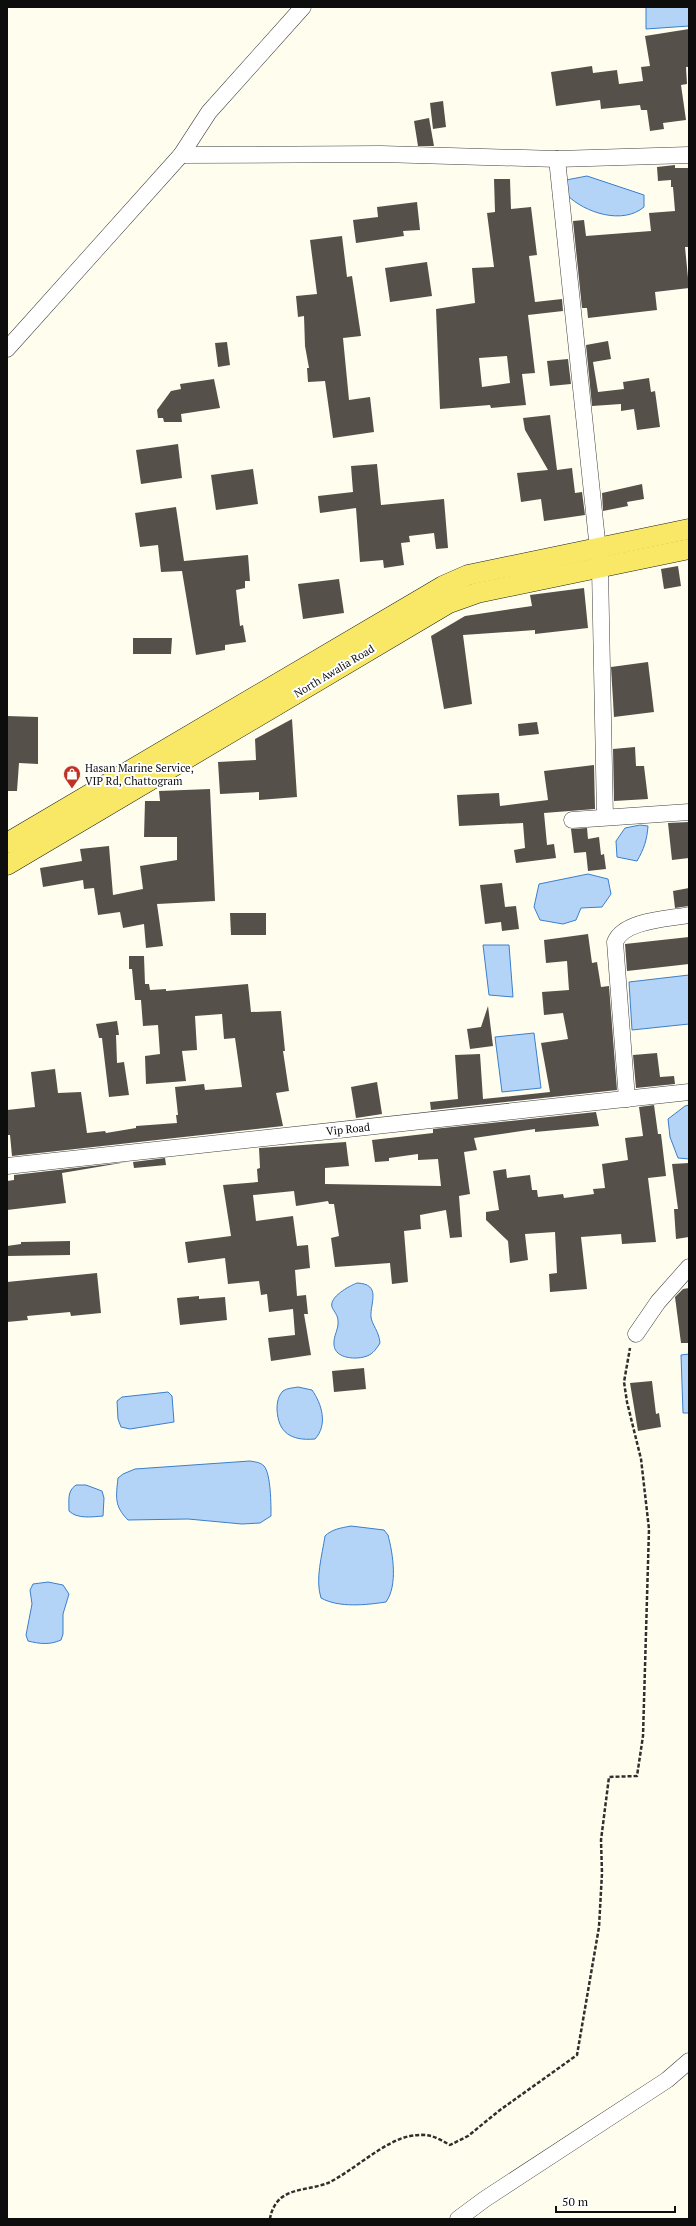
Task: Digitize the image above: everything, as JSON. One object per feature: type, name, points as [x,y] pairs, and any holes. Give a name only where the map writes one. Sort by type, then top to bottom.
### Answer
[{"type":"main road","name":"North Awalia Road","points":[[7,843],[443,586],[468,575],[689,529]]},
{"type":"main road","name":"North Awalia Road","points":[[7,865],[449,603],[477,593],[600,569],[689,549]]},
{"type":"street","points":[[7,349],[181,155],[208,112],[303,7]]},
{"type":"street","points":[[181,155],[382,154],[557,159],[689,155]]},
{"type":"street","points":[[557,159],[600,569],[605,817]]},
{"type":"street","points":[[572,820],[689,812]]},
{"type":"street","points":[[627,1099],[615,942],[618,937],[633,925],[689,915]]},
{"type":"street","name":"Vip Road","points":[[7,1166],[689,1092]]},
{"type":"street","points":[[636,1334],[658,1302],[689,1267]]},
{"type":"street","points":[[458,2219],[491,2195],[667,2080],[689,2061]]},
{"type":"path","points":[[270,2219],[271,2211],[282,2198],[297,2191],[326,2183],[344,2175],[385,2147],[408,2136],[429,2134],[450,2144],[468,2136],[505,2106],[577,2055],[599,1927],[602,1880],[602,1833],[609,1777],[638,1776],[643,1736],[650,1529],[641,1459],[627,1402],[624,1382],[629,1352],[636,1334]]},
{"type":"water","points":[[646,7],[689,7],[689,26],[646,29]]},
{"type":"water","points":[[587,176],[644,195],[644,207],[626,215],[615,216],[584,207],[567,195],[566,180]]},
{"type":"water","points":[[640,825],[648,826],[645,844],[637,861],[617,857],[616,841],[625,828]]},
{"type":"water","points":[[588,874],[608,879],[611,894],[602,907],[581,908],[576,920],[563,924],[540,920],[534,907],[539,884]]},
{"type":"water","points":[[483,945],[509,945],[513,997],[489,995]]},
{"type":"water","points":[[689,975],[689,1024],[632,1030],[629,982]]},
{"type":"water","points":[[534,1033],[541,1088],[502,1092],[495,1037]]},
{"type":"water","points":[[689,1105],[689,1159],[678,1158],[670,1137],[668,1119],[685,1106]]},
{"type":"water","points":[[357,1283],[365,1284],[370,1287],[372,1291],[373,1300],[371,1317],[380,1343],[375,1351],[369,1355],[352,1358],[342,1356],[335,1350],[334,1342],[338,1327],[338,1319],[332,1307],[332,1303],[340,1292]]},
{"type":"water","points":[[689,1354],[689,1413],[683,1413],[681,1355]]},
{"type":"water","points":[[298,1387],[312,1390],[321,1408],[321,1427],[315,1439],[299,1439],[293,1437],[283,1430],[280,1424],[277,1409],[280,1395],[285,1390]]},
{"type":"water","points":[[168,1392],[172,1396],[174,1422],[130,1429],[121,1427],[118,1419],[117,1401],[122,1397]]},
{"type":"water","points":[[250,1461],[264,1466],[269,1482],[271,1516],[260,1523],[242,1524],[188,1519],[128,1520],[118,1506],[118,1478],[135,1469]]},
{"type":"water","points":[[76,1485],[86,1485],[102,1491],[104,1498],[103,1516],[80,1516],[72,1514],[69,1511],[70,1493]]},
{"type":"water","points":[[351,1526],[384,1530],[388,1535],[393,1560],[393,1578],[390,1595],[386,1602],[353,1605],[336,1603],[321,1598],[319,1591],[319,1575],[325,1536],[334,1530]]},
{"type":"water","points":[[48,1582],[63,1585],[69,1594],[63,1614],[63,1634],[61,1640],[45,1644],[28,1641],[26,1635],[32,1604],[30,1590],[33,1584]]},
{"type":"building","points":[[689,29],[689,67],[686,67],[687,84],[681,85],[686,120],[663,123],[664,129],[650,131],[647,110],[641,110],[640,105],[601,109],[600,100],[556,106],[551,72],[592,66],[593,73],[617,70],[619,84],[643,81],[641,67],[650,66],[645,36]]},
{"type":"building","points":[[443,101],[446,127],[433,129],[430,103]]},
{"type":"building","points":[[429,118],[434,146],[418,146],[414,121]]},
{"type":"building","points":[[675,165],[675,168],[689,168],[689,247],[685,247],[689,288],[655,292],[657,310],[588,318],[587,308],[582,308],[573,221],[584,220],[586,236],[651,231],[649,213],[675,211],[671,180],[658,181],[657,167]]},
{"type":"building","points":[[494,179],[510,179],[511,209],[531,207],[537,255],[529,256],[535,302],[562,299],[563,311],[528,315],[535,373],[522,374],[526,405],[491,408],[490,405],[440,409],[436,309],[475,303],[472,268],[494,267],[487,213],[495,212]],"holes":[[[507,356],[510,383],[482,387],[479,358]]]},
{"type":"building","points":[[417,202],[420,230],[403,231],[404,236],[356,243],[353,220],[378,217],[377,207]]},
{"type":"building","points":[[342,236],[347,277],[352,276],[361,336],[343,338],[349,400],[370,397],[374,432],[333,438],[325,381],[308,382],[307,368],[309,368],[305,346],[304,316],[298,317],[296,296],[317,294],[310,240]]},
{"type":"building","points":[[427,262],[432,296],[390,302],[385,268]]},
{"type":"building","points":[[608,341],[611,359],[593,362],[598,392],[624,389],[623,382],[649,378],[651,392],[655,391],[660,427],[637,430],[634,409],[621,411],[621,404],[592,406],[586,345]]},
{"type":"building","points":[[227,342],[230,365],[218,367],[215,343]]},
{"type":"building","points":[[568,359],[571,384],[550,386],[547,361]]},
{"type":"building","points":[[214,379],[220,408],[181,414],[182,422],[164,422],[163,418],[158,418],[157,410],[171,391],[181,389],[180,384]]},
{"type":"building","points":[[550,415],[557,470],[572,468],[575,493],[582,492],[585,515],[544,521],[541,499],[521,502],[517,473],[548,470],[525,430],[523,418]]},
{"type":"building","points":[[178,444],[182,478],[141,484],[136,450]]},
{"type":"building","points":[[377,464],[381,505],[444,499],[448,548],[436,549],[434,533],[409,536],[410,542],[401,543],[404,565],[384,568],[383,560],[360,562],[356,508],[320,513],[318,496],[353,492],[351,466]]},
{"type":"building","points":[[253,469],[258,504],[216,510],[211,475]]},
{"type":"building","points":[[642,484],[644,499],[627,502],[628,506],[603,511],[602,493]]},
{"type":"building","points":[[176,507],[184,561],[248,555],[250,581],[245,581],[245,588],[236,590],[240,626],[243,625],[246,642],[225,645],[225,650],[196,655],[182,571],[161,572],[158,545],[140,547],[135,513]]},
{"type":"building","points":[[678,566],[681,586],[664,589],[661,569]]},
{"type":"building","points":[[339,579],[344,613],[303,619],[298,584]]},
{"type":"building","points":[[584,588],[588,628],[535,634],[535,630],[463,635],[472,704],[444,709],[431,636],[465,616],[532,606],[530,595]]},
{"type":"building","points":[[133,638],[172,638],[171,654],[133,654]]},
{"type":"building","points":[[648,662],[654,712],[614,717],[611,667]]},
{"type":"building","points":[[7,716],[38,717],[38,764],[19,763],[17,791],[7,791]]},
{"type":"building","points":[[292,719],[297,797],[259,800],[259,792],[220,794],[218,762],[256,760],[255,739]]},
{"type":"building","points":[[537,722],[539,734],[519,736],[518,724]]},
{"type":"building","points":[[635,747],[636,766],[644,766],[648,799],[614,801],[613,749]]},
{"type":"building","points":[[594,765],[595,809],[544,813],[547,845],[554,844],[556,858],[516,863],[514,850],[525,848],[523,823],[459,826],[457,795],[499,793],[500,806],[548,800],[544,771]]},
{"type":"building","points":[[210,789],[215,901],[157,904],[163,946],[146,948],[144,924],[123,928],[120,912],[98,915],[94,888],[84,889],[83,880],[43,887],[40,868],[82,861],[80,849],[109,846],[113,895],[143,889],[140,866],[177,860],[177,837],[144,837],[145,801],[160,801],[159,791]]},
{"type":"building","points":[[689,822],[689,858],[672,860],[668,823]]},
{"type":"building","points":[[587,828],[588,839],[599,837],[601,855],[604,854],[606,869],[588,871],[586,852],[574,853],[571,829]]},
{"type":"building","points":[[502,883],[505,907],[516,906],[519,929],[502,931],[501,922],[485,924],[480,885]]},
{"type":"building","points":[[689,888],[689,906],[675,908],[673,891]]},
{"type":"building","points":[[230,913],[266,913],[266,935],[231,935]]},
{"type":"building","points":[[588,934],[592,963],[597,962],[601,987],[609,986],[617,1090],[431,1110],[430,1102],[458,1099],[455,1055],[480,1054],[483,1099],[550,1092],[541,1043],[568,1039],[563,1013],[544,1015],[542,992],[569,990],[567,961],[546,963],[544,940]]},
{"type":"building","points":[[689,937],[689,964],[627,971],[625,944]]},
{"type":"building","points":[[129,956],[144,956],[145,984],[149,984],[150,990],[166,989],[166,991],[248,984],[251,1012],[281,1011],[285,1051],[283,1051],[289,1091],[276,1093],[283,1126],[12,1156],[10,1135],[8,1135],[7,1110],[35,1107],[31,1072],[55,1069],[58,1093],[81,1092],[87,1133],[105,1131],[106,1133],[136,1128],[136,1126],[177,1123],[176,1115],[178,1115],[175,1087],[204,1084],[205,1090],[242,1087],[235,1038],[224,1039],[222,1014],[195,1016],[197,1050],[182,1051],[186,1081],[146,1084],[145,1056],[160,1054],[158,1025],[143,1026],[141,1000],[135,1000],[132,969],[129,969]]},
{"type":"building","points":[[488,1006],[493,1046],[470,1049],[467,1029],[481,1027]]},
{"type":"building","points":[[117,1021],[119,1035],[116,1035],[117,1063],[124,1062],[129,1095],[109,1097],[102,1038],[99,1038],[96,1024]]},
{"type":"building","points":[[657,1053],[660,1077],[674,1076],[675,1084],[636,1088],[633,1055]]},
{"type":"building","points":[[377,1082],[382,1114],[356,1118],[351,1087]]},
{"type":"building","points":[[654,1105],[658,1134],[661,1134],[666,1176],[648,1178],[656,1242],[622,1244],[621,1234],[581,1237],[587,1289],[550,1292],[549,1274],[557,1273],[555,1232],[525,1234],[528,1260],[510,1263],[508,1241],[486,1220],[486,1212],[499,1210],[493,1171],[506,1169],[507,1178],[530,1175],[532,1190],[537,1190],[538,1197],[563,1194],[564,1198],[594,1194],[593,1189],[605,1188],[602,1164],[628,1160],[625,1138],[643,1136],[639,1107]]},
{"type":"building","points":[[596,1112],[599,1126],[535,1132],[535,1129],[474,1138],[477,1150],[464,1152],[470,1194],[459,1196],[462,1237],[450,1238],[446,1210],[420,1215],[421,1229],[404,1231],[408,1282],[392,1284],[390,1263],[335,1267],[331,1238],[339,1236],[334,1204],[329,1204],[328,1201],[296,1206],[294,1191],[253,1195],[256,1221],[293,1216],[297,1246],[308,1245],[310,1268],[295,1270],[297,1296],[306,1295],[308,1314],[304,1314],[311,1355],[271,1361],[268,1338],[295,1335],[293,1309],[269,1312],[267,1294],[261,1295],[259,1281],[228,1284],[225,1258],[188,1263],[185,1242],[231,1236],[223,1185],[258,1182],[257,1169],[260,1168],[259,1148],[346,1142],[349,1166],[325,1168],[325,1184],[441,1186],[438,1159],[418,1160],[418,1154],[389,1158],[389,1161],[375,1162],[372,1140],[433,1133],[433,1129]]},
{"type":"building","points":[[165,1158],[166,1165],[134,1168],[133,1162]]},
{"type":"building","points":[[127,1162],[62,1173],[66,1203],[7,1210],[7,1181],[14,1180],[14,1175]]},
{"type":"building","points":[[689,1163],[689,1237],[676,1239],[674,1209],[678,1209],[672,1164]]},
{"type":"building","points":[[70,1241],[70,1255],[7,1256],[7,1246],[21,1244],[21,1242]]},
{"type":"building","points":[[97,1273],[101,1313],[71,1316],[70,1312],[27,1316],[28,1320],[7,1322],[7,1282]]},
{"type":"building","points":[[689,1288],[689,1343],[681,1343],[675,1297],[683,1289]]},
{"type":"building","points":[[199,1296],[199,1299],[225,1297],[227,1320],[180,1325],[177,1298]]},
{"type":"building","points":[[364,1368],[366,1389],[334,1392],[332,1371]]},
{"type":"building","points":[[652,1381],[656,1414],[659,1413],[661,1427],[638,1431],[630,1383]]},
{"type":"place","name":"Hasan Marine Service, VIP Rd, Chattogram","points":[[72,789]]}]
